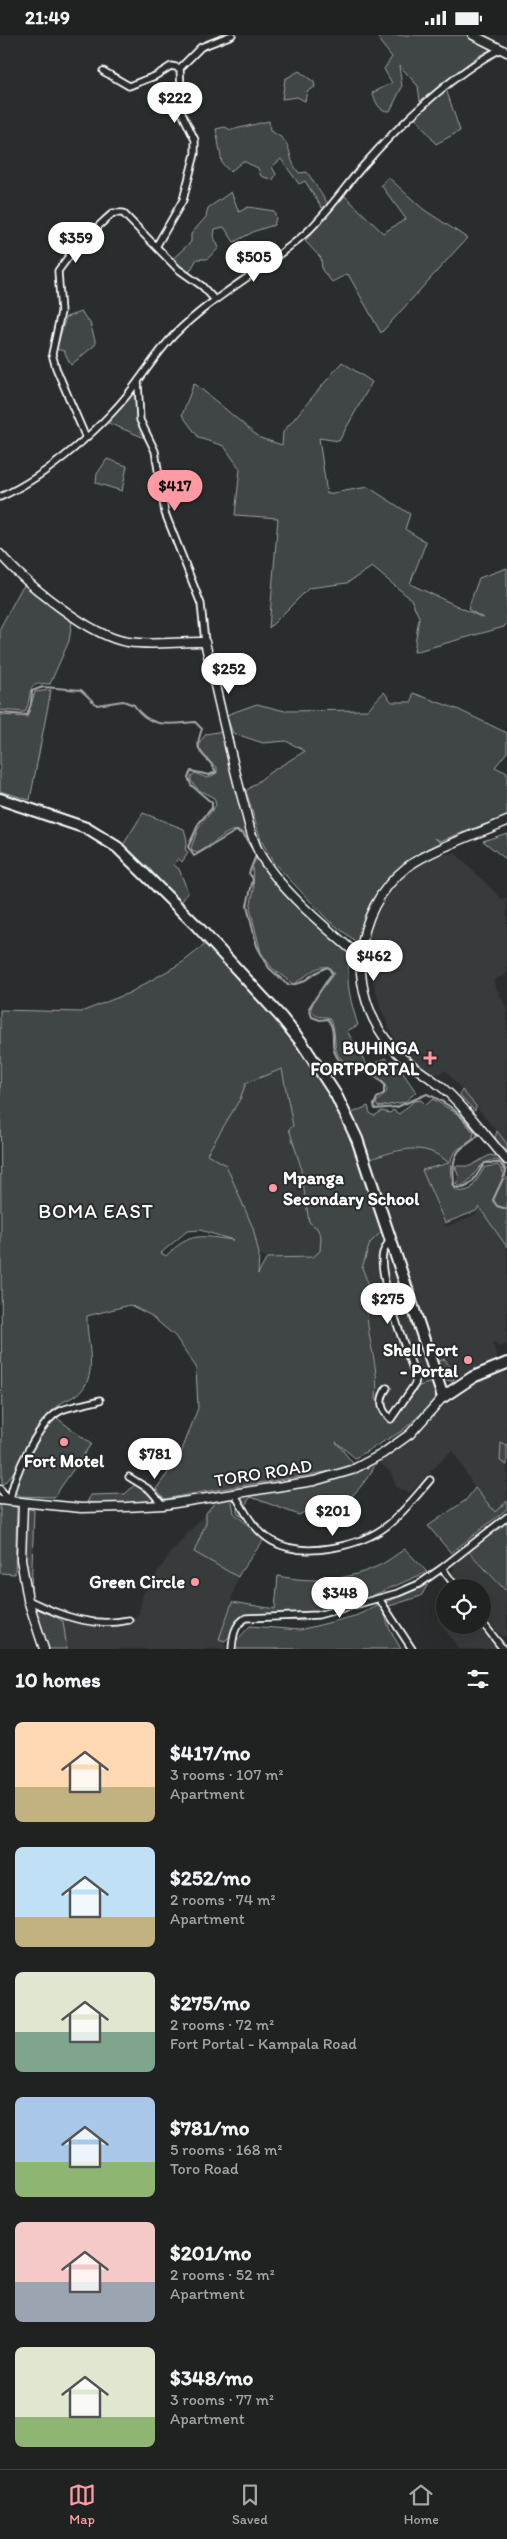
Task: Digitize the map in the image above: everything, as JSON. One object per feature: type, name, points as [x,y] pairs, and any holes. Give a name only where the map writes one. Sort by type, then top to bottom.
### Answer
[{"type":"highway","points":[[0,799],[86,829],[116,847],[197,926],[281,1017],[302,1043],[336,1095],[357,1139],[443,1397],[473,1377],[507,1363]]},
{"type":"main road","points":[[473,35],[505,49]]},
{"type":"main road","points":[[0,554],[39,591],[90,627],[114,639],[136,643],[205,642],[238,781],[260,855],[287,888],[325,927],[359,956]]},
{"type":"main road","points":[[507,821],[407,867],[384,893],[370,917],[361,938],[359,956],[361,978],[371,1014],[385,1038],[408,1063],[445,1090],[507,1160]]},
{"type":"main road","name":"TORO ROAD","points":[[0,1500],[23,1504],[81,1508],[163,1505],[314,1481],[352,1470],[410,1434],[443,1397]]},
{"type":"main road","points":[[23,1504],[21,1559],[28,1599],[44,1649]]},
{"type":"street","points":[[157,245],[183,200],[196,146],[193,135],[182,113],[180,68],[200,47],[232,35]]},
{"type":"street","points":[[0,497],[26,483],[86,438],[138,381],[176,333],[215,300],[304,234],[321,219],[394,133],[478,62],[505,49]]},
{"type":"street","points":[[102,71],[131,86],[155,76],[171,66],[180,68]]},
{"type":"street","points":[[86,438],[56,368],[52,354],[61,312],[58,271],[75,248],[104,220],[118,212],[128,215],[178,269],[202,286],[215,300]]},
{"type":"street","points":[[138,381],[140,420],[155,451],[165,513],[201,605],[205,642]]},
{"type":"street","points":[[387,1388],[382,1395],[381,1403],[385,1413],[391,1419],[395,1417],[415,1384],[416,1377],[392,1307],[383,1268],[383,1254],[390,1239]]},
{"type":"street","points":[[10,1501],[11,1486],[38,1434],[47,1423],[61,1410],[100,1401]]},
{"type":"street","points":[[129,1477],[150,1490],[163,1505]]},
{"type":"street","points":[[234,1493],[248,1518],[271,1540],[293,1548],[311,1550],[347,1544],[386,1526],[430,1480]]},
{"type":"street","points":[[0,1489],[10,1501]]},
{"type":"street","points":[[232,1649],[234,1633],[241,1621],[246,1618],[302,1617],[380,1600],[418,1584],[442,1568],[507,1517]]},
{"type":"street","points":[[442,1568],[450,1579]]},
{"type":"street","points":[[28,1599],[60,1616],[77,1620],[118,1622],[129,1620]]},
{"type":"street","points":[[380,1600],[412,1649]]},
{"type":"street","points":[[491,1633],[502,1647],[507,1640]]},
{"type":"shaded area","points":[[378,35],[480,35],[496,46],[475,58],[420,101],[418,86],[399,65],[402,87],[390,111],[386,111],[378,106],[372,93],[392,83],[384,69],[392,57],[380,42]]},
{"type":"shaded area","points":[[299,71],[314,82],[315,87],[307,91],[305,101],[297,97],[282,99],[285,79]]},
{"type":"shaded area","points":[[446,89],[460,131],[436,144],[415,117]]},
{"type":"shaded area","points":[[269,121],[270,131],[284,140],[299,173],[307,172],[328,204],[322,208],[305,181],[299,184],[281,159],[272,167],[276,174],[273,180],[261,176],[258,168],[243,161],[230,172],[222,163],[216,129],[225,127],[231,130]]},
{"type":"shaded area","points":[[388,177],[423,209],[467,238],[381,333],[348,274],[332,282],[322,270],[321,258],[305,241],[345,196],[383,233],[406,219],[381,185]]},
{"type":"shaded area","points":[[231,192],[239,212],[248,207],[274,211],[276,218],[274,225],[255,231],[234,242],[224,227],[215,229],[214,237],[219,248],[207,259],[197,259],[189,273],[168,263],[191,242],[191,234],[206,217],[208,208]]},
{"type":"shaded area","points":[[81,312],[90,323],[96,344],[71,365],[64,351],[56,349],[66,317]]},
{"type":"shaded area","points":[[342,362],[372,382],[339,441],[319,438],[327,494],[368,487],[410,514],[405,529],[426,542],[410,584],[483,618],[468,609],[479,578],[507,568],[507,623],[504,627],[414,652],[419,617],[411,599],[372,567],[347,583],[309,588],[269,628],[278,518],[235,515],[240,469],[224,446],[199,438],[182,415],[194,383],[260,438],[282,445],[283,432]]},
{"type":"shaded area","points":[[134,389],[137,420],[147,439],[104,421]]},
{"type":"shaded area","points":[[107,459],[127,466],[122,491],[96,483],[97,474]]},
{"type":"shaded area","points":[[26,583],[72,621],[69,641],[50,684],[33,687],[25,712],[0,710],[0,628]]},
{"type":"shaded area","points":[[51,690],[30,800],[0,791],[0,715],[27,717],[35,692]]},
{"type":"shaded area","points":[[384,692],[392,702],[412,702],[413,693],[457,709],[507,733],[507,752],[495,767],[507,773],[507,816],[440,841],[435,838],[446,846],[414,859],[396,870],[372,903],[358,943],[328,920],[273,862],[261,840],[246,791],[269,773],[305,751],[286,741],[263,743],[233,733],[226,715],[257,704],[285,711],[367,710]]},
{"type":"shaded area","points":[[223,731],[245,815],[270,868],[351,953],[348,980],[358,1025],[347,1031],[368,1067],[386,1058],[403,1073],[416,1092],[405,1102],[378,1107],[376,1103],[387,1091],[384,1084],[375,1075],[341,1059],[336,1050],[334,1028],[330,1018],[314,1014],[311,1008],[315,998],[334,973],[330,968],[320,967],[293,984],[272,968],[261,953],[250,908],[254,889],[252,867],[257,856],[244,833],[230,832],[197,853],[192,851],[191,848],[198,829],[216,805],[214,798],[199,790],[191,781],[191,776],[195,773],[207,778],[217,773],[217,767],[209,762],[199,748],[200,742],[206,734]]},
{"type":"shaded area","points":[[143,813],[184,829],[187,840],[185,849],[188,853],[182,862],[178,858],[174,865],[179,869],[188,892],[181,903],[149,868],[123,845]]},
{"type":"shaded area","points":[[507,833],[507,860],[483,841]]},
{"type":"shaded area","points":[[455,853],[503,900],[507,898],[507,973],[493,981],[507,1009],[507,1144],[446,1071],[436,1074],[423,1070],[399,1049],[380,1007],[365,947],[375,915],[398,879],[413,867],[440,855]]},
{"type":"shaded area","points":[[207,943],[283,1029],[320,1078],[342,1119],[384,1229],[370,1243],[362,1268],[367,1286],[368,1324],[375,1367],[376,1399],[393,1422],[419,1386],[433,1382],[436,1396],[433,1403],[402,1431],[355,1458],[336,1442],[355,1466],[165,1499],[156,1489],[179,1458],[198,1408],[196,1367],[175,1336],[150,1315],[130,1305],[87,1316],[90,1368],[86,1384],[80,1392],[60,1404],[45,1419],[31,1439],[14,1471],[2,1485],[0,1010],[81,1012],[129,993],[183,962]],"holes":[[[282,1069],[293,1126],[289,1129],[300,1164],[309,1222],[317,1228],[321,1237],[320,1251],[313,1257],[267,1258],[258,1274],[259,1254],[253,1228],[226,1165],[207,1154],[240,1099],[246,1083]],[[200,1230],[233,1240],[197,1237],[183,1242],[166,1256],[161,1253],[187,1231]]]},
{"type":"shaded area","points":[[283,1069],[309,1222],[317,1228],[321,1237],[321,1251],[314,1257],[267,1258],[259,1254],[253,1228],[226,1165],[207,1154],[240,1099],[246,1083]]},
{"type":"shaded area","points":[[462,1090],[476,1106],[475,1111],[460,1095]]},
{"type":"shaded area","points":[[433,1099],[459,1115],[474,1133],[472,1139],[455,1152],[452,1157],[450,1165],[451,1176],[452,1185],[455,1189],[461,1191],[471,1189],[485,1167],[498,1165],[507,1178],[507,1247],[479,1207],[476,1211],[445,1223],[422,1170],[449,1163],[439,1156],[430,1151],[411,1149],[370,1159],[352,1113],[368,1106],[370,1113],[374,1116],[382,1111],[390,1113],[393,1110],[399,1114],[414,1101],[421,1100],[426,1105]]},
{"type":"shaded area","points":[[497,1131],[507,1144],[507,1156],[495,1138]]},
{"type":"shaded area","points":[[415,1148],[427,1149],[450,1163],[441,1163],[422,1170],[445,1227],[477,1214],[478,1206],[507,1247],[507,1344],[498,1347],[495,1342],[492,1343],[497,1356],[496,1359],[454,1381],[446,1359],[437,1361],[399,1247],[396,1247],[370,1159]]},
{"type":"shaded area","points":[[490,1155],[499,1157],[507,1171],[499,1161],[492,1161],[481,1166],[465,1184],[459,1187],[456,1184],[459,1178],[455,1166],[470,1166]]},
{"type":"shaded area","points":[[384,1229],[402,1280],[425,1367],[433,1382],[415,1393],[393,1422],[376,1399],[378,1384],[367,1313],[369,1284],[362,1268],[370,1243]]},
{"type":"shaded area","points":[[445,1359],[453,1374],[454,1381],[443,1379],[438,1374],[433,1363]]},
{"type":"shaded area","points":[[507,1368],[507,1446],[501,1443],[500,1461],[507,1465],[507,1501],[495,1512],[475,1488],[452,1450],[410,1493],[396,1487],[391,1472],[380,1463],[384,1456],[463,1389],[482,1378]]},
{"type":"shaded area","points":[[57,1418],[91,1444],[54,1497],[18,1496],[14,1489],[15,1483],[44,1429]]},
{"type":"shaded area","points":[[501,1443],[507,1446],[507,1465],[500,1461]]},
{"type":"shaded area","points":[[380,1457],[366,1480],[354,1494],[332,1509],[309,1510],[299,1515],[251,1497],[247,1502],[244,1519],[237,1512],[237,1492],[306,1482]]},
{"type":"shaded area","points":[[138,1482],[160,1500],[124,1506],[87,1502],[91,1495],[125,1494]]},
{"type":"shaded area","points":[[475,1488],[495,1512],[507,1501],[507,1509],[451,1553],[428,1526],[466,1500]]},
{"type":"shaded area","points":[[231,1496],[234,1513],[264,1539],[238,1577],[194,1552],[206,1523],[206,1513],[215,1502]]},
{"type":"shaded area","points":[[10,1504],[17,1508],[15,1574],[0,1573],[0,1505]]},
{"type":"shaded area","points":[[26,1508],[34,1510],[31,1594],[24,1562]]},
{"type":"shaded area","name":"Green Circle","points":[[206,1513],[206,1523],[194,1552],[238,1577],[219,1639],[225,1641],[226,1649],[67,1649],[63,1621],[98,1625],[131,1623],[139,1612],[143,1594],[171,1552]]},
{"type":"shaded area","points":[[507,1520],[507,1588],[505,1590],[469,1552]]},
{"type":"shaded area","points":[[405,1549],[427,1572],[351,1605],[304,1621],[248,1618],[225,1641],[219,1639],[232,1602],[275,1609],[278,1576],[303,1580],[339,1578],[364,1572],[380,1565]]},
{"type":"shaded area","points":[[469,1552],[504,1590],[507,1588],[507,1634],[504,1637],[491,1624],[491,1579],[456,1579],[452,1573],[455,1562]]},
{"type":"shaded area","points":[[428,1584],[421,1596],[383,1608],[389,1628],[401,1649],[233,1649],[235,1642],[250,1626],[300,1630],[355,1616]]},
{"type":"shaded area","points":[[32,1604],[63,1621],[67,1649],[46,1649]]},
{"type":"shaded area","points":[[448,1634],[490,1634],[503,1649],[459,1649]]},
{"type":"waterway","points":[[0,713],[27,715],[31,704],[32,691],[43,687],[81,690],[97,705],[123,701],[134,705],[146,718],[161,723],[195,722],[202,729],[199,738],[199,750],[216,772],[209,775],[191,771],[188,777],[191,785],[212,803],[212,808],[199,823],[188,847],[194,856],[236,831],[243,834],[256,855],[249,873],[253,879],[247,906],[257,946],[269,968],[288,985],[300,983],[328,967],[332,973],[309,1008],[312,1017],[320,1020],[328,1019],[331,1024],[335,1053],[341,1062],[371,1074],[384,1084],[384,1093],[377,1098],[374,1105],[375,1109],[397,1107],[427,1094],[449,1106],[478,1135],[462,1148],[456,1156],[453,1166],[454,1187],[460,1188],[469,1185],[485,1163],[500,1163],[506,1172],[493,1200],[497,1206],[507,1209]]},
{"type":"place","name":"BUHINGA FORTPORTAL","points":[[430,1058]]},
{"type":"place","name":"Mpanga Secondary School","points":[[273,1188]]},
{"type":"place","name":"Shell Fort - Portal","points":[[468,1360]]},
{"type":"place","name":"Fort Motel","points":[[64,1442]]},
{"type":"place","name":"Green Circle","points":[[195,1582]]},
{"type":"district","name":"BOMA EAST","points":[[96,1211]]}]
